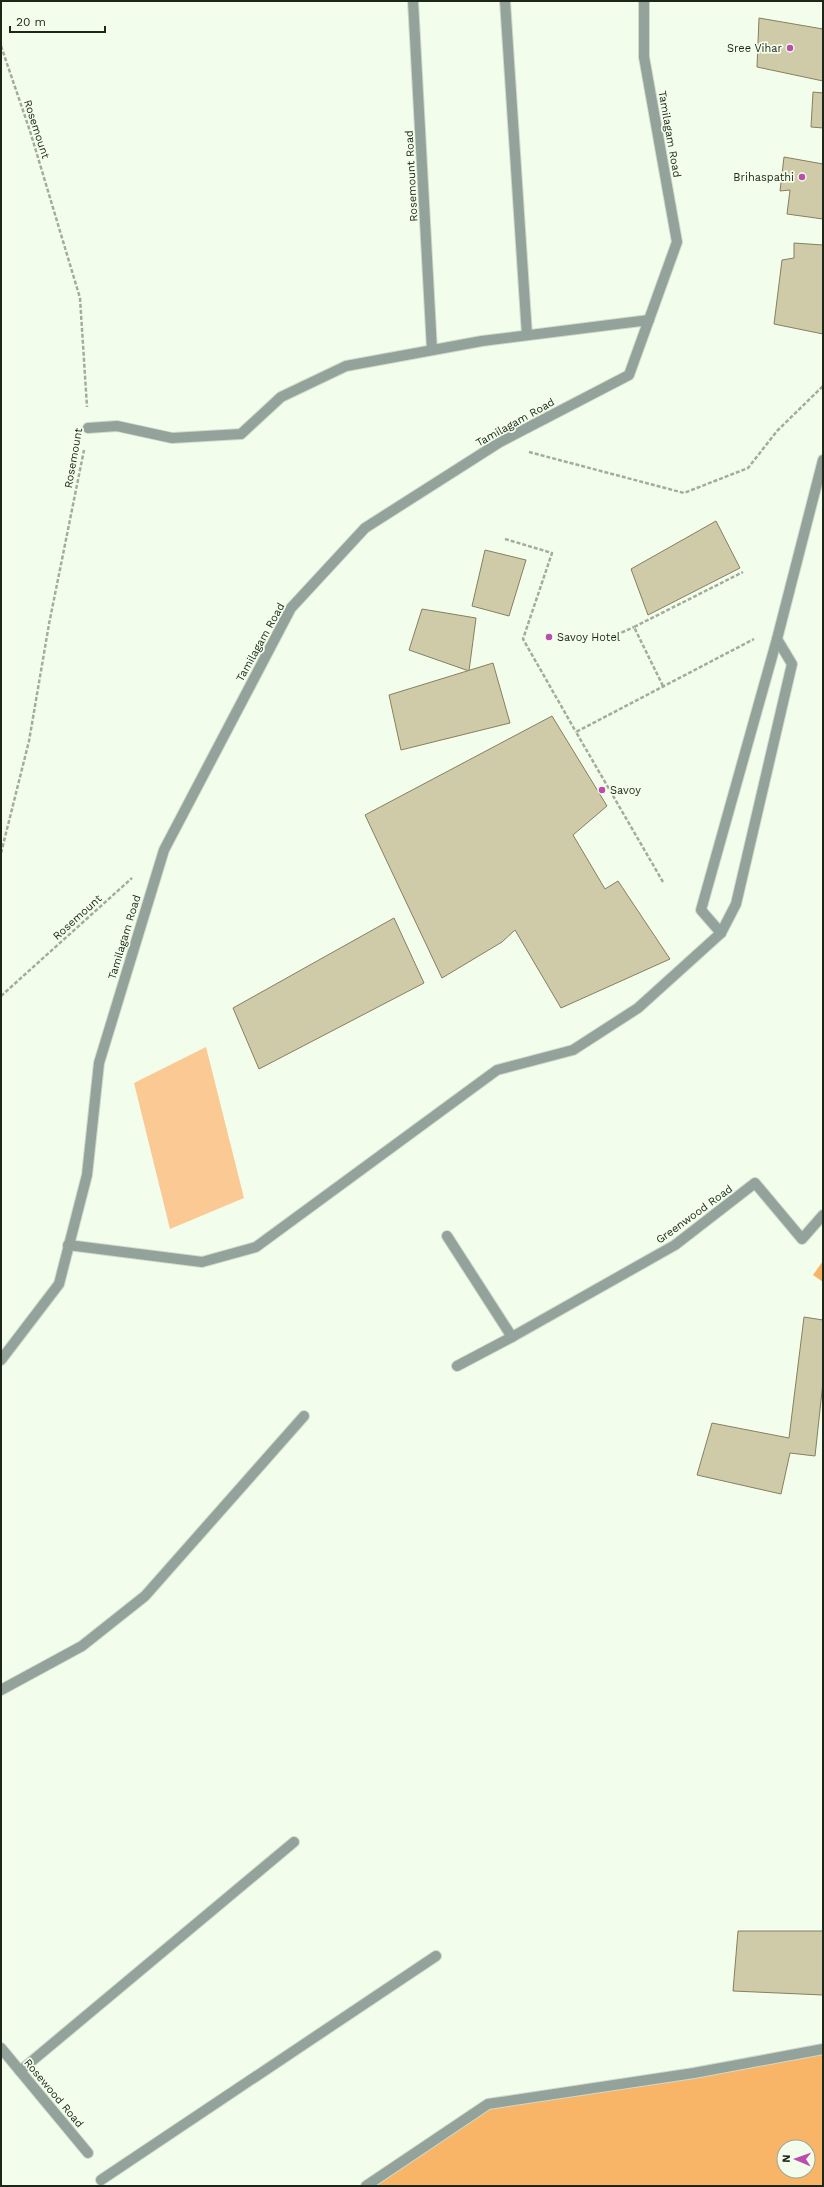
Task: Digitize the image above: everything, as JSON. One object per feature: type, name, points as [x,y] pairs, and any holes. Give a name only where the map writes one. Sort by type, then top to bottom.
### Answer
[{"type":"street","name":"Rosemount Road","points":[[414,1],[432,350]]},
{"type":"street","points":[[505,1],[527,335]]},
{"type":"street","name":"Tamilagam Road","points":[[1,1360],[59,1284],[87,1175],[99,1063],[164,850],[291,608],[365,528],[492,447],[629,375],[677,242],[644,57],[644,1]]},
{"type":"street","points":[[88,428],[117,426],[172,438],[241,434],[281,397],[346,366],[432,350],[527,335],[649,320]]},
{"type":"street","points":[[721,933],[701,910],[778,639],[823,460]]},
{"type":"street","points":[[68,1245],[202,1262],[256,1247],[497,1070],[573,1050],[638,1008],[721,933],[736,904],[792,664],[778,639]]},
{"type":"street","name":"Greenwood Road","points":[[457,1366],[512,1337],[675,1245],[755,1183],[802,1239],[823,1214]]},
{"type":"street","points":[[447,1236],[512,1337]]},
{"type":"street","points":[[1,1690],[82,1646],[145,1596],[304,1416]]},
{"type":"street","points":[[20,2071],[294,1842]]},
{"type":"street","points":[[101,2180],[436,1956]]},
{"type":"street","name":"Rosewood Road","points":[[1,2048],[88,2153]]},
{"type":"street","points":[[366,2186],[488,2104],[694,2073],[823,2049]]},
{"type":"path","name":"Rosemount","points":[[1,46],[30,130],[80,298],[88,428],[29,741],[1,853]]},
{"type":"path","points":[[492,447],[529,452],[684,493],[748,468],[777,430],[823,386]]},
{"type":"path","points":[[505,539],[552,553],[523,639],[663,882]]},
{"type":"path","points":[[605,640],[743,572]]},
{"type":"path","points":[[576,732],[781,626]]},
{"type":"path","points":[[634,627],[663,686]]},
{"type":"path","name":"Rosemount","points":[[1,996],[134,876]]},
{"type":"shaded area","points":[[206,1047],[244,1198],[170,1229],[134,1083]]},
{"type":"shaded area","points":[[823,1261],[823,1282],[813,1275]]},
{"type":"shaded area","points":[[823,2049],[823,2186],[366,2186],[488,2104]]},
{"type":"building","name":"Sree Vihar","points":[[759,18],[823,29],[823,81],[757,67]]},
{"type":"building","points":[[813,92],[823,93],[823,128],[811,127]]},
{"type":"building","name":"Brihaspathi","points":[[784,157],[823,164],[823,219],[787,214],[790,190],[780,191]]},
{"type":"building","points":[[794,243],[823,245],[823,334],[774,324],[782,260],[794,258]]},
{"type":"building","points":[[716,521],[740,568],[648,615],[631,569]]},
{"type":"building","points":[[485,550],[526,560],[509,616],[472,606]]},
{"type":"building","points":[[422,609],[476,618],[469,671],[409,650]]},
{"type":"building","points":[[493,663],[510,723],[401,750],[389,695]]},
{"type":"building","points":[[552,716],[607,806],[573,835],[605,889],[618,881],[670,959],[561,1008],[515,930],[502,942],[442,978],[365,815]]},
{"type":"building","points":[[394,918],[424,983],[259,1069],[233,1008]]},
{"type":"building","points":[[804,1317],[823,1320],[823,1382],[815,1456],[790,1453],[781,1494],[697,1475],[712,1423],[789,1438]]},
{"type":"building","points":[[738,1931],[823,1931],[823,1995],[733,1991]]},
{"type":"place","name":"Sree Vihar","points":[[790,48]]},
{"type":"place","name":"Brihaspathi","points":[[802,177]]},
{"type":"place","name":"Savoy Hotel","points":[[549,637]]},
{"type":"place","name":"Savoy","points":[[602,790]]}]
